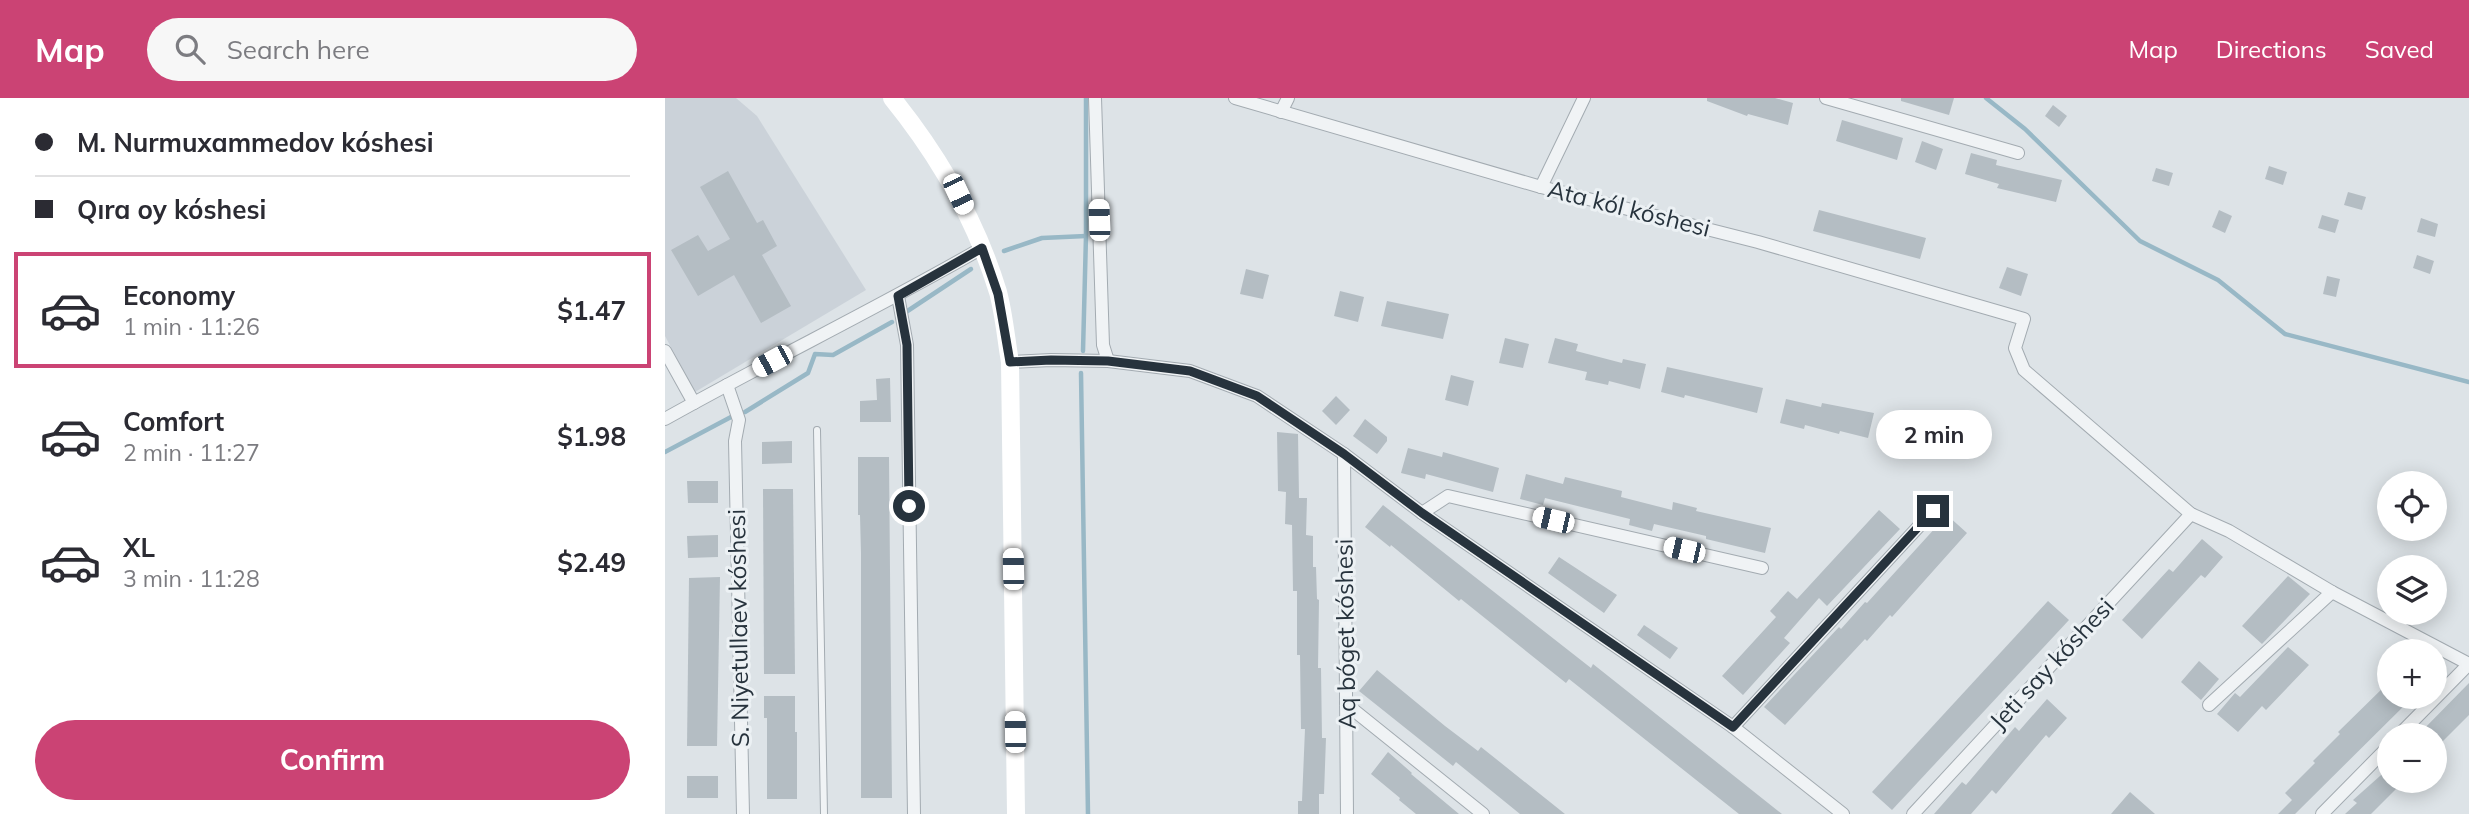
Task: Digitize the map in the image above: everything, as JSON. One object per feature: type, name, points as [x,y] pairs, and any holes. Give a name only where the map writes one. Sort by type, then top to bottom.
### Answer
[{"type":"main road","points":[[892,98],[922,135],[958,194],[982,248],[998,294],[1010,362],[1016,814]]},
{"type":"street","points":[[1095,98],[1103,345],[1108,361]]},
{"type":"street","name":"Ata kól kóshesi","points":[[1235,98],[1541,187],[1758,242],[2024,318],[2015,348],[2024,370],[2191,514]]},
{"type":"street","points":[[1282,112],[1288,98]]},
{"type":"street","points":[[1541,187],[1584,98]]},
{"type":"street","points":[[1825,98],[2018,153]]},
{"type":"street","points":[[665,419],[898,296],[982,248]]},
{"type":"street","points":[[898,296],[907,345],[914,814]]},
{"type":"street","points":[[665,351],[694,403]]},
{"type":"street","points":[[1010,362],[1108,361],[1190,371],[1257,396],[1733,727],[1843,814]]},
{"type":"street","name":"S. Niyetullaev kóshesi","points":[[727,385],[739,420],[735,441],[743,814]]},
{"type":"street","name":"Aq bóget kóshesi","points":[[1344,454],[1347,814]]},
{"type":"street","points":[[1422,513],[1448,496],[1762,568]]},
{"type":"street","points":[[1733,727],[1933,511]]},
{"type":"street","points":[[2191,514],[2229,531],[2332,592],[2469,664],[2411,723]]},
{"type":"street","name":"Jeti say kóshesi","points":[[1913,814],[2191,514]]},
{"type":"street","points":[[2209,705],[2332,592]]},
{"type":"street","points":[[1346,704],[1483,814]]},
{"type":"street","points":[[2322,814],[2377,758]]},
{"type":"lane","points":[[817,430],[824,814]]},
{"type":"shaded area","points":[[665,98],[736,98],[757,116],[866,290],[695,392],[665,336]]},
{"type":"building","points":[[1707,98],[1775,98],[1793,103],[1788,125],[1748,114],[1747,116],[1707,101]]},
{"type":"building","points":[[1901,98],[1954,98],[1949,115],[1901,101]]},
{"type":"building","points":[[2053,105],[2067,116],[2059,127],[2045,116]]},
{"type":"building","points":[[1842,120],[1903,138],[1897,160],[1836,141]]},
{"type":"building","points":[[1922,141],[1943,149],[1936,170],[1915,162]]},
{"type":"building","points":[[1971,153],[1997,160],[1996,165],[2062,180],[2056,202],[1997,188],[1999,184],[1965,174]]},
{"type":"building","points":[[2269,166],[2287,172],[2283,185],[2265,179]]},
{"type":"building","points":[[2156,168],[2173,173],[2169,186],[2152,181]]},
{"type":"building","points":[[728,171],[757,223],[763,220],[777,246],[762,255],[791,306],[761,323],[734,275],[698,296],[671,250],[698,235],[708,251],[730,239],[700,187]]},
{"type":"building","points":[[2348,192],[2366,197],[2362,210],[2344,205]]},
{"type":"building","points":[[1819,210],[1926,238],[1920,259],[1813,231]]},
{"type":"building","points":[[2219,210],[2232,216],[2225,233],[2212,227]]},
{"type":"building","points":[[2322,215],[2339,220],[2335,233],[2318,228]]},
{"type":"building","points":[[2421,218],[2438,224],[2435,237],[2417,232]]},
{"type":"building","points":[[2417,255],[2434,261],[2430,274],[2413,268]]},
{"type":"building","points":[[2007,267],[2028,274],[2021,296],[1999,288]]},
{"type":"building","points":[[1246,269],[1269,275],[1263,299],[1240,294]]},
{"type":"building","points":[[2327,276],[2340,279],[2336,297],[2323,294]]},
{"type":"building","points":[[1340,291],[1364,297],[1358,322],[1334,316]]},
{"type":"building","points":[[1387,301],[1449,314],[1443,339],[1381,326]]},
{"type":"building","points":[[1505,338],[1529,344],[1523,368],[1499,363]]},
{"type":"building","points":[[1555,338],[1578,344],[1576,351],[1622,363],[1623,359],[1646,364],[1640,389],[1609,381],[1608,385],[1585,380],[1587,372],[1548,363]]},
{"type":"building","points":[[1667,367],[1763,388],[1757,413],[1685,395],[1684,398],[1661,392]]},
{"type":"building","points":[[1451,375],[1474,381],[1468,406],[1445,400]]},
{"type":"building","points":[[890,378],[891,422],[860,422],[860,401],[877,400],[876,379]]},
{"type":"building","points":[[1336,396],[1350,410],[1336,425],[1322,411]]},
{"type":"building","points":[[1786,399],[1821,407],[1822,403],[1874,413],[1868,438],[1805,425],[1804,429],[1780,423]]},
{"type":"building","points":[[1894,418],[1918,424],[1912,448],[1888,443]]},
{"type":"building","points":[[1365,419],[1387,437],[1377,454],[1353,436]]},
{"type":"building","points":[[1277,432],[1298,434],[1299,498],[1307,498],[1306,535],[1313,536],[1313,567],[1316,567],[1319,600],[1318,668],[1321,668],[1322,738],[1326,738],[1324,794],[1319,794],[1319,814],[1298,814],[1298,801],[1302,801],[1305,729],[1301,729],[1300,655],[1297,655],[1297,591],[1293,591],[1292,525],[1285,524],[1286,492],[1278,491]]},
{"type":"building","points":[[792,441],[792,463],[762,464],[762,442]]},
{"type":"building","points":[[1408,448],[1442,457],[1443,452],[1499,468],[1493,492],[1426,474],[1425,479],[1401,473]]},
{"type":"building","points":[[858,457],[889,457],[892,798],[861,798],[861,553]]},
{"type":"building","points":[[1526,474],[1563,484],[1565,477],[1622,491],[1621,497],[1672,510],[1673,502],[1697,508],[1696,511],[1771,528],[1765,553],[1654,524],[1652,531],[1629,525],[1630,519],[1545,498],[1543,505],[1520,499]]},
{"type":"building","points":[[687,481],[718,481],[718,503],[688,503]]},
{"type":"building","points":[[763,489],[793,489],[795,674],[764,674]]},
{"type":"building","points":[[1383,505],[1591,668],[1593,664],[1782,814],[1739,814],[1569,679],[1566,683],[1461,599],[1459,601],[1365,527]]},
{"type":"building","points":[[1879,510],[1900,529],[1827,606],[1819,598],[1784,638],[1790,643],[1743,695],[1722,676],[1776,617],[1770,611],[1788,591],[1797,599]]},
{"type":"building","points":[[1947,515],[1967,533],[1892,617],[1890,615],[1867,641],[1865,639],[1785,725],[1764,707],[1839,627],[1841,629],[1865,602],[1867,603]]},
{"type":"building","points":[[718,535],[718,557],[688,558],[687,536]]},
{"type":"building","points":[[2202,539],[2223,557],[2205,578],[2201,575],[2142,639],[2122,620],[2169,569],[2173,572]]},
{"type":"building","points":[[1559,557],[1617,595],[1604,613],[1548,573]]},
{"type":"building","points":[[2288,576],[2310,594],[2262,644],[2242,626]]},
{"type":"building","points":[[720,577],[717,746],[687,746],[689,578]]},
{"type":"building","points":[[2048,601],[2069,620],[1892,810],[1872,792]]},
{"type":"building","points":[[1644,625],[1678,648],[1670,659],[1637,635]]},
{"type":"building","points":[[2288,647],[2309,665],[2266,710],[2262,706],[2238,732],[2217,714],[2235,693],[2240,697]]},
{"type":"building","points":[[2199,661],[2219,679],[2201,700],[2181,682]]},
{"type":"building","points":[[1377,670],[1445,726],[1478,751],[1481,747],[1565,814],[1520,814],[1456,762],[1453,766],[1359,691]]},
{"type":"building","points":[[2469,683],[2469,715],[2447,737],[2447,723],[2430,723],[2444,709],[2447,709],[2447,705]]},
{"type":"building","points":[[2377,694],[2377,709],[2401,709],[2387,723],[2377,723],[2377,733],[2295,814],[2278,814],[2292,800],[2285,793],[2315,763],[2313,761],[2340,734],[2338,732]]},
{"type":"building","points":[[764,696],[795,696],[797,799],[767,799],[767,718],[764,718]]},
{"type":"building","points":[[2047,699],[2067,718],[2049,738],[2046,735],[1996,794],[1992,790],[1971,814],[1934,814],[1962,782],[1966,785],[2015,727],[2019,731]]},
{"type":"building","points":[[1388,752],[1459,814],[1416,814],[1399,800],[1400,798],[1371,774]]},
{"type":"building","points":[[687,776],[718,776],[718,798],[687,798]]},
{"type":"building","points":[[2377,779],[2377,793],[2392,793],[2371,814],[2345,814],[2357,803],[2353,800]]},
{"type":"building","points":[[2130,792],[2155,814],[2111,814]]},
{"type":"waterway","points":[[1083,351],[1086,98]]},
{"type":"waterway","points":[[1986,98],[2025,129],[2140,241],[2218,280],[2285,334],[2469,382]]},
{"type":"waterway","points":[[1004,251],[1042,238],[1086,236]]},
{"type":"waterway","points":[[906,312],[971,269]]},
{"type":"waterway","points":[[745,412],[808,373],[815,354],[833,355],[892,322]]},
{"type":"waterway","points":[[1081,373],[1088,814]]},
{"type":"waterway","points":[[665,452],[731,417]]},
{"type":"route","points":[[909,506],[907,345],[898,296],[982,248],[998,294],[1010,362],[1108,361],[1190,371],[1257,396],[1733,727],[1933,511]]}]
